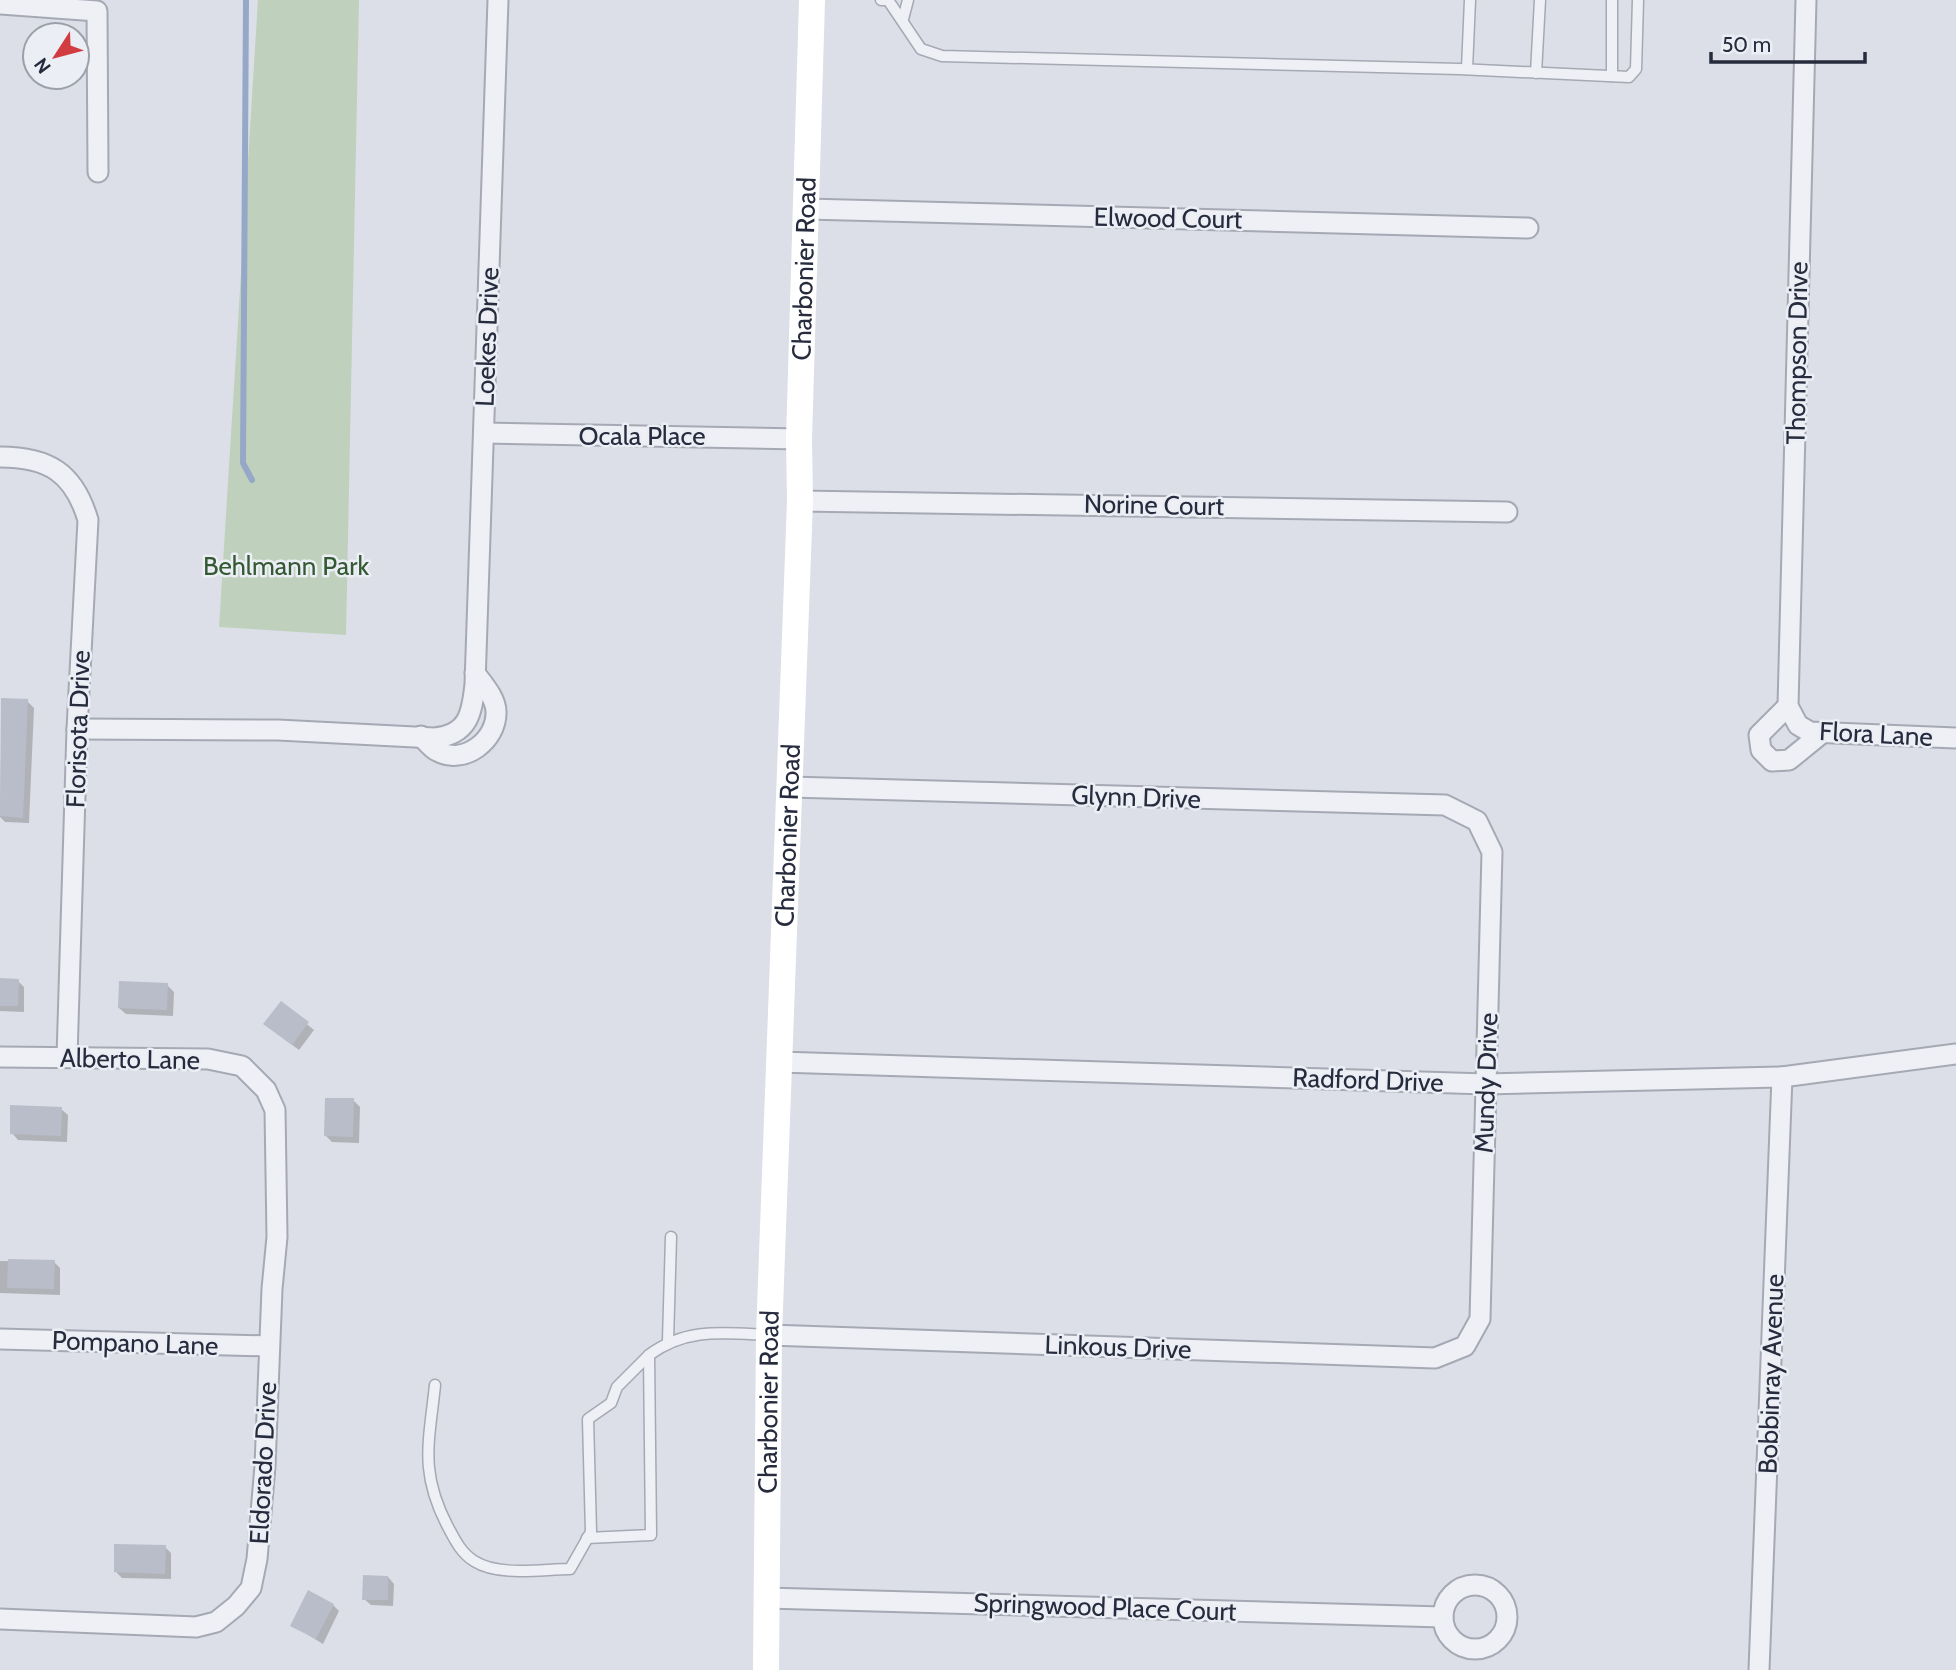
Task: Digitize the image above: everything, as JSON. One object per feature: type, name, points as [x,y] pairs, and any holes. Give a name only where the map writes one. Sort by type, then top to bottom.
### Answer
[{"type":"main road","name":"Charbonier Road","points":[[766,1670],[769,1335],[800,501],[799,439],[812,0]]},
{"type":"street","name":"Loekes Drive","points":[[77,729],[223,729],[447,736],[468,723],[473,708],[475,673],[498,0]]},
{"type":"street","name":"Thompson Drive","points":[[1788,706],[1806,0]]},
{"type":"street","points":[[0,4],[97,11],[98,172]]},
{"type":"street","name":"Elwood Court","points":[[807,209],[1528,228]]},
{"type":"street","name":"Ocala Place","points":[[484,433],[799,439]]},
{"type":"street","name":"Florisota Drive","points":[[0,457],[24,457],[61,472],[82,498],[88,520],[77,729],[67,1057]]},
{"type":"street","name":"Norine Court","points":[[800,501],[1507,512]]},
{"type":"street","name":"Flora Lane","points":[[1788,706],[1798,724],[1810,732],[1956,738]]},
{"type":"street","points":[[1788,706],[1759,735],[1762,750],[1772,761],[1789,760],[1821,734]]},
{"type":"street","name":"Glynn Drive","points":[[790,787],[1445,805],[1477,821]]},
{"type":"street","name":"Mundy Drive","points":[[1465,1346],[1480,1319],[1493,852],[1477,821]]},
{"type":"street","name":"Radford Drive","points":[[779,1062],[1486,1084],[1783,1077],[1956,1054]]},
{"type":"street","name":"Alberto Lane","points":[[0,1056],[208,1059],[242,1066],[255,1077]]},
{"type":"street","name":"Eldorado Drive","points":[[0,1619],[196,1627],[216,1622],[236,1606],[251,1588],[257,1559],[265,1466],[269,1346],[277,1237],[275,1110],[266,1090],[255,1077]]},
{"type":"street","name":"Bobbinray Avenue","points":[[1759,1670],[1783,1077]]},
{"type":"street","name":"Linkous Drive","points":[[769,1335],[1435,1358],[1465,1346]]},
{"type":"street","name":"Pompano Lane","points":[[0,1339],[269,1346]]},
{"type":"street","name":"Springwood Place Court","points":[[766,1598],[1443,1616]]},
{"type":"lane","points":[[880,0],[888,0],[921,49],[942,56],[1467,69],[1629,77],[1636,69],[1638,0]]},
{"type":"lane","points":[[903,19],[908,0]]},
{"type":"lane","points":[[1467,69],[1470,0]]},
{"type":"lane","points":[[1536,73],[1539,0]]},
{"type":"lane","points":[[1612,0],[1612,76]]},
{"type":"lane","points":[[668,1341],[671,1237]]},
{"type":"lane","points":[[603,1395],[617,1387],[649,1355],[668,1341],[706,1332],[769,1335]]},
{"type":"lane","points":[[587,1538],[651,1535],[649,1355]]},
{"type":"lane","points":[[435,1385],[427,1469],[441,1515],[458,1548],[475,1562],[496,1568],[570,1569],[591,1532],[589,1407]]},
{"type":"lane","points":[[588,1419],[611,1403],[617,1387]]},
{"type":"green space","name":"Behlmann Park","points":[[258,0],[359,0],[346,635],[219,627]]},
{"type":"building","points":[[1,698],[28,699],[23,818],[0,816]]},
{"type":"building","points":[[0,978],[19,979],[18,1006],[0,1006]]},
{"type":"building","points":[[119,981],[168,983],[167,1010],[118,1008]]},
{"type":"building","points":[[281,1001],[309,1022],[292,1045],[263,1024]]},
{"type":"building","points":[[325,1098],[354,1098],[353,1137],[324,1136]]},
{"type":"building","points":[[10,1105],[62,1107],[61,1136],[10,1134]]},
{"type":"building","points":[[8,1259],[55,1260],[54,1289],[7,1288]]},
{"type":"building","points":[[114,1544],[166,1545],[165,1574],[114,1572]]},
{"type":"building","points":[[363,1575],[388,1576],[388,1600],[362,1600]]},
{"type":"building","points":[[308,1590],[334,1604],[316,1639],[290,1626]]},
{"type":"waterway","points":[[246,0],[243,463],[252,480]]}]
